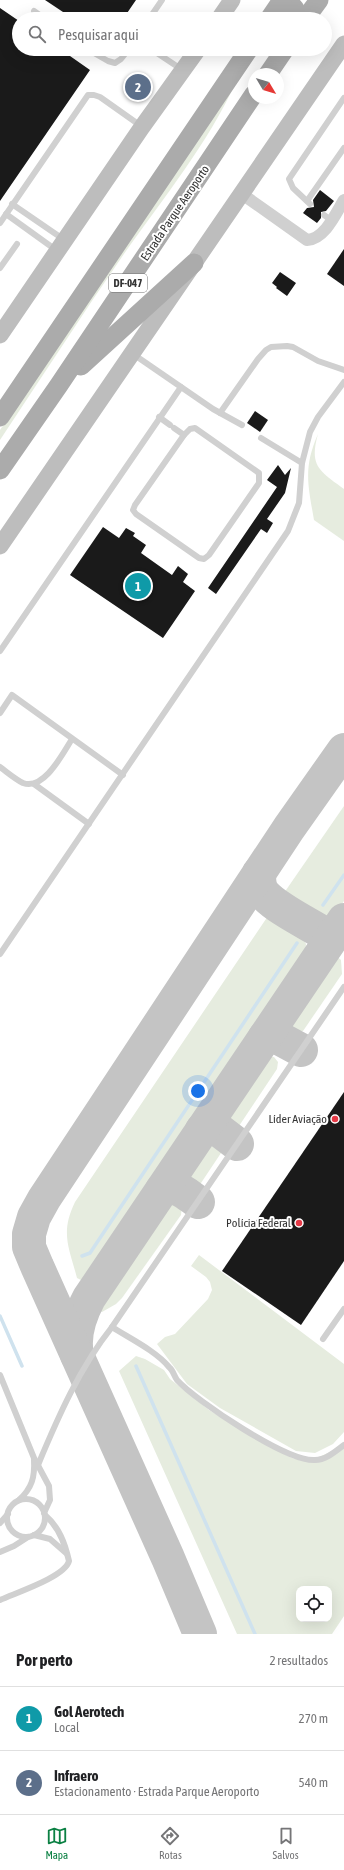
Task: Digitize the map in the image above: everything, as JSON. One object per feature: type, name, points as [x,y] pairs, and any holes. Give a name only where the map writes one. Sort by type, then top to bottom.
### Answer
[{"type":"main road","points":[[310,12],[319,0]]},
{"type":"main road","points":[[274,12],[281,1],[292,5],[297,12]]},
{"type":"main road","name":"DF-047","points":[[0,417],[244,56]]},
{"type":"main road","points":[[272,68],[280,56]]},
{"type":"main road","name":"Estrada Parque Aeroporto","points":[[2,464],[59,385],[248,103]]},
{"type":"main road","points":[[59,385],[194,263]]},
{"type":"street","points":[[224,12],[232,0]]},
{"type":"street","points":[[0,546],[344,44]]},
{"type":"street","points":[[0,335],[142,127],[193,56]]},
{"type":"street","points":[[242,194],[307,240],[313,240],[318,237],[327,217],[344,200]]},
{"type":"lane","points":[[154,12],[162,0]]},
{"type":"lane","points":[[100,56],[115,63],[123,56]]},
{"type":"lane","points":[[161,56],[183,71]]},
{"type":"lane","points":[[0,223],[88,95],[94,94],[100,97],[142,127]]},
{"type":"lane","points":[[344,98],[289,179],[293,188],[309,202],[344,148]]},
{"type":"lane","points":[[12,204],[61,245]]},
{"type":"lane","points":[[6,214],[61,245]]},
{"type":"lane","points":[[0,268],[17,244]]},
{"type":"lane","points":[[220,413],[258,359],[266,350],[272,347],[287,346],[330,366],[344,370]]},
{"type":"lane","points":[[132,353],[220,413],[242,425]]},
{"type":"lane","points":[[0,954],[288,531],[299,503],[302,463],[310,432],[318,417],[344,382]]},
{"type":"lane","points":[[0,651],[181,387]]},
{"type":"lane","points":[[159,417],[184,435]]},
{"type":"lane","points":[[190,429],[198,429],[259,473],[260,476],[259,483],[209,556],[204,559],[199,558],[136,514],[134,510],[135,505],[184,435],[190,429]]},
{"type":"lane","points":[[260,438],[302,463]]},
{"type":"lane","points":[[0,713],[12,695],[123,774]]},
{"type":"lane","points":[[0,767],[24,783],[34,784],[40,782],[48,774],[72,739]]},
{"type":"lane","points":[[34,784],[89,824]]},
{"type":"lane","points":[[38,1465],[50,1437],[96,1347],[112,1327],[344,987]]},
{"type":"lane","points":[[323,1339],[344,1309]]},
{"type":"lane","points":[[112,1327],[155,1355],[169,1367],[176,1379],[196,1396],[246,1430],[296,1456],[315,1460],[329,1456],[344,1445]]},
{"type":"lane","points":[[0,1375],[34,1458],[49,1486],[50,1500],[44,1514],[44,1523],[40,1530],[14,1546],[0,1552]]},
{"type":"lane","points":[[34,1458],[35,1474],[33,1482],[28,1491],[10,1509],[7,1522],[15,1534],[50,1539],[67,1554]]},
{"type":"lane","points":[[0,1600],[62,1572],[68,1565],[67,1554],[57,1529],[44,1514],[38,1504],[29,1499],[18,1501]]},
{"type":"lane","points":[[0,1523],[8,1514]]},
{"type":"shaded area","points":[[236,82],[225,105],[199,148],[110,274],[0,440],[0,430]]},
{"type":"shaded area","points":[[318,434],[315,454],[318,467],[322,472],[344,489],[344,541],[314,520],[308,477],[310,457]]},
{"type":"shaded area","points":[[344,806],[344,901],[335,914],[328,918],[321,919],[307,914],[294,904],[284,893]]},
{"type":"shaded area","points":[[270,913],[302,936],[306,944],[305,954],[86,1277],[81,1280],[77,1278],[67,1240],[70,1213],[75,1202]]},
{"type":"shaded area","points":[[334,954],[341,960],[342,974],[303,1031],[296,1032],[289,1025],[289,1019]]},
{"type":"shaded area","points":[[267,1056],[274,1057],[278,1062],[277,1069],[237,1129],[233,1130],[224,1124],[223,1116],[261,1059]]},
{"type":"shaded area","points":[[209,1144],[216,1144],[221,1148],[221,1153],[197,1189],[188,1186],[185,1174],[187,1166],[202,1148]]},
{"type":"shaded area","points":[[168,1199],[175,1200],[182,1205],[181,1215],[122,1298],[116,1304],[102,1312],[96,1311],[92,1307],[162,1202]]},
{"type":"shaded area","points":[[199,1255],[344,1364],[344,1432],[333,1444],[315,1453],[296,1451],[220,1408],[187,1384],[157,1344],[165,1337],[175,1334],[208,1299],[212,1290],[210,1282],[206,1277],[191,1266]]},
{"type":"shaded area","points":[[136,1356],[145,1359],[164,1370],[170,1379],[209,1410],[249,1435],[292,1458],[309,1462],[344,1445],[344,1616],[332,1634],[237,1634],[119,1371]]},
{"type":"building","points":[[45,0],[136,0],[128,12],[63,12]]},
{"type":"building","points":[[0,8],[12,16],[12,56],[70,56],[90,70],[0,201]]},
{"type":"building","points":[[320,190],[334,201],[326,211],[321,212],[321,218],[317,223],[303,213],[307,208],[314,207],[313,200]]},
{"type":"building","points":[[344,249],[344,286],[327,274]]},
{"type":"building","points":[[280,272],[296,283],[287,296],[272,283]]},
{"type":"building","points":[[255,411],[268,420],[260,432],[247,423]]},
{"type":"building","points":[[278,465],[285,475],[291,468],[285,493],[267,519],[273,523],[267,533],[261,529],[216,594],[208,588],[277,487],[267,480]]},
{"type":"building","points":[[103,527],[119,538],[126,528],[135,533],[133,536],[146,545],[141,553],[172,575],[178,566],[188,574],[183,582],[195,591],[163,638],[70,575]]},
{"type":"building","name":"Polícia Federal","points":[[344,1092],[344,1261],[301,1325],[222,1271]]},
{"type":"waterway","points":[[323,905],[344,875]]},
{"type":"waterway","points":[[82,1256],[90,1253],[297,943]]},
{"type":"waterway","points":[[0,1316],[22,1366]]},
{"type":"waterway","points":[[136,1366],[255,1634]]},
{"type":"taxiway","points":[[200,1634],[168,1558],[37,1266],[29,1247],[29,1234],[34,1217],[44,1199],[289,828],[344,750]]},
{"type":"taxiway","points":[[259,873],[261,889],[269,899],[276,905],[323,933]]},
{"type":"taxiway","points":[[77,1355],[76,1340],[78,1325],[89,1298],[344,920]]},
{"type":"taxiway","points":[[265,1037],[275,1036],[301,1050]]},
{"type":"taxiway","points":[[202,1130],[216,1128],[237,1144]]},
{"type":"taxiway","points":[[162,1190],[167,1188],[181,1190],[198,1202]]},
{"type":"place","name":"Infraero","points":[[138,87]]},
{"type":"place","name":"Gol Aerotech","points":[[138,586]]},
{"type":"place","name":"Líder Aviação","points":[[335,1119]]},
{"type":"place","name":"Polícia Federal","points":[[299,1223]]}]
